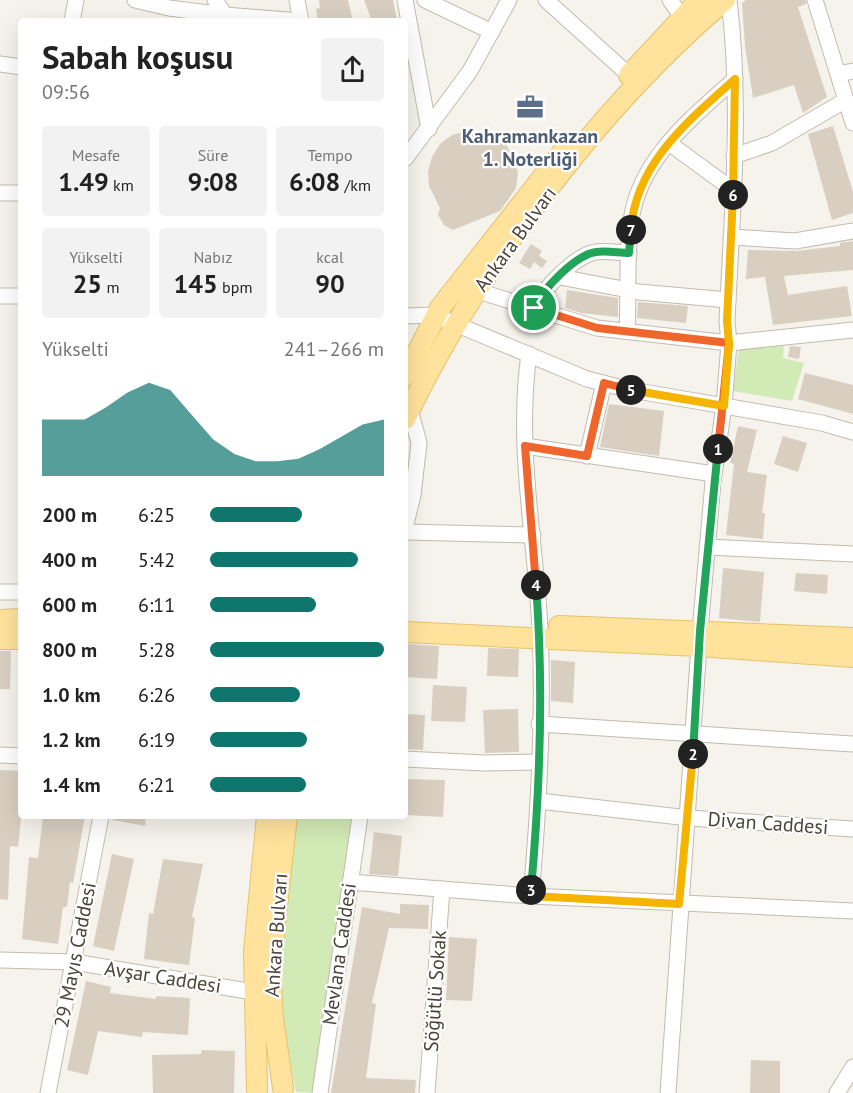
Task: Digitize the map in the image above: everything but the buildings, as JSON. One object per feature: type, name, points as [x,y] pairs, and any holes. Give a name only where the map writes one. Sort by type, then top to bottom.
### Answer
[{"type":"main road","name":"Ankara Bulvarı","points":[[408,370],[435,315],[542,176],[629,75],[699,0]]},
{"type":"main road","name":"Ankara Bulvarı","points":[[408,412],[456,324],[536,208],[606,120],[663,58],[727,0]]},
{"type":"main road","points":[[0,620],[18,620]]},
{"type":"main road","points":[[408,622],[540,632],[700,638],[853,638]]},
{"type":"main road","points":[[408,632],[540,632]]},
{"type":"main road","points":[[700,638],[853,657]]},
{"type":"main road","points":[[0,639],[18,639]]},
{"type":"main road","name":"Ankara Bulvarı","points":[[256,1091],[253,992],[255,923],[267,819]]},
{"type":"main road","name":"Ankara Bulvarı","points":[[285,1091],[273,1018],[270,969],[287,819]]},
{"type":"main road","name":"Ankara Bulvarı","points":[[256,1091],[270,1082],[285,1091]]},
{"type":"street","points":[[73,18],[76,0]]},
{"type":"street","points":[[135,0],[169,8],[253,18]]},
{"type":"street","points":[[215,0],[225,15]]},
{"type":"street","points":[[297,0],[300,18]]},
{"type":"street","points":[[405,0],[429,129]]},
{"type":"street","points":[[425,0],[492,32]]},
{"type":"street","points":[[408,155],[470,71],[509,0]]},
{"type":"street","points":[[546,0],[629,75]]},
{"type":"street","points":[[670,0],[682,16]]},
{"type":"street","points":[[668,1093],[679,904],[689,818],[707,548],[729,343],[728,300],[734,156],[735,51],[727,0]]},
{"type":"street","points":[[816,0],[845,72],[846,100],[853,123]]},
{"type":"street","points":[[0,64],[18,67]]},
{"type":"street","points":[[627,331],[631,219],[641,188],[652,164],[669,143],[735,79]]},
{"type":"street","points":[[734,156],[772,143],[846,100]]},
{"type":"street","points":[[669,143],[733,190]]},
{"type":"street","points":[[0,194],[18,193]]},
{"type":"street","points":[[731,237],[795,242],[853,231]]},
{"type":"street","points":[[534,308],[550,284],[579,260],[595,252],[629,253]]},
{"type":"street","points":[[560,277],[630,290],[728,300]]},
{"type":"street","points":[[478,291],[597,328],[729,343],[853,330]]},
{"type":"street","points":[[0,296],[18,296]]},
{"type":"street","points":[[408,316],[435,315],[604,383],[822,423],[853,432]]},
{"type":"street","points":[[529,354],[523,397],[540,632],[539,801],[531,896]]},
{"type":"street","points":[[587,456],[604,383]]},
{"type":"street","points":[[408,416],[419,443],[408,517]]},
{"type":"street","points":[[525,446],[714,474]]},
{"type":"street","points":[[408,530],[533,535]]},
{"type":"street","points":[[707,548],[853,554]]},
{"type":"street","points":[[0,592],[18,592]]},
{"type":"street","points":[[539,724],[853,744]]},
{"type":"street","points":[[0,755],[18,756]]},
{"type":"street","points":[[408,759],[484,763],[539,762]]},
{"type":"street","name":"Divan Caddesi","points":[[539,801],[689,818],[853,829]]},
{"type":"street","name":"29 Mayıs Caddesi","points":[[48,1093],[100,819]]},
{"type":"street","name":"Mevlana Caddesi","points":[[320,1093],[360,819]]},
{"type":"street","points":[[350,882],[531,896],[853,911]]},
{"type":"street","name":"Söğütlü Sokak","points":[[428,1093],[442,889]]},
{"type":"street","name":"Avşar Caddesi","points":[[0,960],[74,962],[253,992]]},
{"type":"street","points":[[837,1093],[853,1067]]},
{"type":"green space","points":[[784,344],[783,358],[804,363],[792,401],[733,391],[739,347]]},
{"type":"green space","points":[[295,819],[355,819],[315,1093],[296,1092],[281,1017],[285,897]]},
{"type":"place","name":"Kahramankazan 1. Noterliği","points":[[530,107]]},
{"type":"route","points":[[534,308],[538,298],[550,284],[579,260],[595,252],[629,253],[631,219],[652,164],[680,131],[735,79],[734,175],[727,321],[729,343],[724,406],[604,383],[587,456],[525,446],[540,626],[539,801],[531,896],[679,904],[689,818],[712,482],[724,406],[729,343],[597,328],[534,308]]}]
